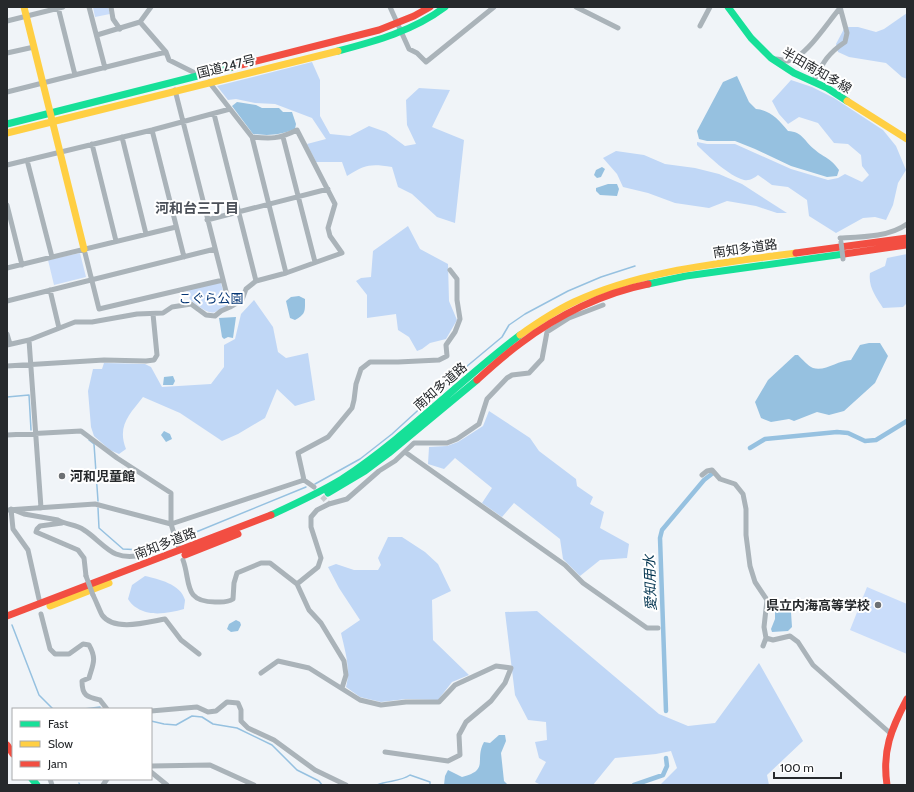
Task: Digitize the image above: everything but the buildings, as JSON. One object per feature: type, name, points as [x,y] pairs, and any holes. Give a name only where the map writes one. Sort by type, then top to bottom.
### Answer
[{"type":"main road","points":[[24,7],[84,249]]},
{"type":"main road","name":"国道247号","points":[[7,124],[353,37],[398,24],[430,7]]},
{"type":"main road","name":"国道247号","points":[[7,133],[175,90],[370,43],[421,23],[445,7]]},
{"type":"main road","name":"半田南知多線","points":[[728,7],[751,38],[771,58],[785,68],[827,88],[907,139]]},
{"type":"main road","name":"半田南知多線","points":[[887,126],[894,135],[907,144]]},
{"type":"main road","name":"南知多道路","points":[[7,616],[271,515],[320,491],[362,465],[385,448],[485,363],[522,334],[566,306],[590,295],[614,286],[659,274],[758,258],[906,243]]},
{"type":"main road","name":"南知多道路","points":[[7,622],[217,543],[320,498],[359,475],[389,453],[412,435],[490,367],[522,342],[558,318],[597,299],[640,285],[686,276],[906,243]]},
{"type":"main road","points":[[887,785],[884,760],[886,746],[890,733],[907,699]]},
{"type":"street","points":[[7,21],[60,7],[75,75]]},
{"type":"street","points":[[89,7],[105,68]]},
{"type":"street","points":[[111,7],[113,19],[120,29]]},
{"type":"street","points":[[97,35],[140,22],[150,7]]},
{"type":"street","points":[[390,7],[409,49],[417,53],[426,62],[494,7]]},
{"type":"street","points":[[576,7],[618,28]]},
{"type":"street","points":[[700,26],[710,7]]},
{"type":"street","points":[[771,58],[789,61],[800,55],[811,44],[840,7]]},
{"type":"street","points":[[813,82],[825,59],[834,49],[845,42],[847,33],[840,7]]},
{"type":"street","points":[[140,22],[166,52],[168,60],[193,72],[198,77]]},
{"type":"street","points":[[7,53],[34,46]]},
{"type":"street","points":[[7,92],[166,52]]},
{"type":"street","points":[[209,82],[252,137],[286,273]]},
{"type":"street","points":[[175,90],[230,307]]},
{"type":"street","points":[[7,165],[152,130],[230,109]]},
{"type":"street","points":[[214,114],[256,281]]},
{"type":"street","points":[[152,130],[184,257]]},
{"type":"street","points":[[7,334],[8,344],[30,340],[75,322],[92,322],[137,314],[163,313],[172,307],[191,304],[206,315],[215,316],[221,311],[242,300],[246,289],[256,281],[286,273],[342,253],[330,236],[328,228],[335,204],[297,130],[283,137],[267,139],[252,137]]},
{"type":"street","points":[[122,137],[146,234]]},
{"type":"street","points":[[283,137],[315,262]]},
{"type":"street","points":[[92,144],[116,242]]},
{"type":"street","points":[[27,160],[52,257]]},
{"type":"street","points":[[208,220],[328,189]]},
{"type":"street","points":[[7,205],[22,265]]},
{"type":"street","points":[[843,259],[841,240],[884,233],[903,227],[907,224]]},
{"type":"street","points":[[7,268],[176,227]]},
{"type":"street","points":[[84,249],[99,309],[223,280]]},
{"type":"street","points":[[7,300],[215,249]]},
{"type":"street","points":[[314,487],[304,480],[298,453],[328,437],[352,408],[356,384],[361,369],[370,362],[439,360],[447,356],[446,345],[455,332],[460,319],[457,300],[457,279],[450,270]]},
{"type":"street","points":[[50,290],[59,328]]},
{"type":"street","points":[[297,584],[318,567],[321,558],[311,518],[317,510],[329,504],[347,499],[379,470],[395,461],[414,443],[447,443],[457,439],[479,424],[487,399],[507,378],[512,375],[529,373],[542,359],[547,332],[569,318],[603,305]]},
{"type":"street","points":[[7,366],[104,360],[154,360],[157,356],[153,314]]},
{"type":"street","points":[[30,340],[41,508]]},
{"type":"street","points":[[7,435],[81,431],[117,458],[171,493],[171,524],[178,546]]},
{"type":"street","points":[[405,452],[565,565],[582,583],[647,628],[658,628]]},
{"type":"street","points":[[702,475],[712,470],[720,479],[735,484],[743,494],[746,509],[746,535],[750,566],[755,582],[767,600],[764,627],[766,638],[762,646]]},
{"type":"street","points":[[9,510],[95,504],[171,524],[304,480]]},
{"type":"street","points":[[9,510],[58,520],[62,523],[80,527],[116,554],[143,555],[175,540]]},
{"type":"street","points":[[9,510],[13,529],[28,550],[39,599]]},
{"type":"street","points":[[62,523],[40,526],[36,532],[78,550],[84,558],[86,576],[102,615],[108,621],[126,626],[165,620],[181,640],[199,654]]},
{"type":"street","points":[[183,560],[187,570],[189,590],[196,598],[207,602],[228,602],[233,599],[234,583],[237,573],[261,563],[270,563],[297,584],[309,610],[321,623],[344,661],[346,675],[342,688]]},
{"type":"street","points":[[41,614],[50,649],[54,654],[69,654],[83,644],[89,645],[94,653],[94,661],[89,678],[82,681],[82,690],[88,698],[100,700],[106,708]]},
{"type":"street","points":[[766,638],[773,640],[790,636],[798,642],[813,665],[890,733]]},
{"type":"street","points":[[261,673],[278,661],[309,668],[360,700],[381,705],[406,702],[439,702],[455,685],[496,666],[511,668],[505,683],[491,701],[466,722],[459,735],[460,755],[448,761],[385,752]]},
{"type":"street","points":[[152,711],[197,707],[208,712],[216,711],[227,702],[238,703],[241,710],[241,721],[248,728],[274,740],[315,770],[346,785]]},
{"type":"street","points":[[152,766],[210,765],[254,785]]},
{"type":"street","points":[[152,773],[167,785]]},
{"type":"green space","points":[[93,7],[108,7],[110,14],[95,17]]},
{"type":"green space","points":[[80,253],[86,277],[54,285],[48,260]]},
{"type":"green space","name":"こぐら公園","points":[[220,282],[227,306],[212,313],[205,311],[190,300],[187,290]]},
{"type":"green space","points":[[867,587],[907,604],[907,654],[850,630]]},
{"type":"shaded area","points":[[907,13],[907,79],[902,77],[886,63],[849,57],[838,52],[836,44],[845,27],[858,27],[876,32],[884,29]]},
{"type":"shaded area","points":[[312,62],[320,80],[320,116],[330,134],[350,136],[369,126],[386,132],[405,146],[416,144],[407,125],[406,100],[419,88],[450,90],[432,127],[464,140],[455,223],[437,217],[412,194],[398,187],[392,167],[374,165],[364,167],[347,176],[342,162],[316,162],[307,144],[326,139],[312,118],[275,104],[255,103],[236,99],[228,100],[217,86]]},
{"type":"shaded area","points":[[737,76],[749,102],[756,109],[766,111],[778,119],[788,131],[800,135],[814,149],[836,166],[839,170],[837,176],[827,177],[791,166],[735,141],[707,141],[699,139],[697,131],[723,82]]},
{"type":"shaded area","points":[[791,80],[812,87],[834,98],[883,130],[896,146],[906,170],[898,183],[893,205],[886,220],[875,217],[863,218],[836,233],[809,216],[807,200],[788,187],[772,185],[758,175],[748,180],[738,178],[719,165],[697,145],[697,142],[707,144],[735,144],[791,169],[828,180],[838,178],[845,174],[862,182],[869,175],[862,166],[861,155],[848,144],[834,143],[818,123],[799,117],[788,124],[779,114],[772,101]]},
{"type":"shaded area","points":[[237,102],[256,105],[262,108],[279,108],[283,112],[292,112],[296,124],[295,129],[284,133],[264,135],[253,134],[232,106]]},
{"type":"shaded area","points":[[616,151],[644,155],[665,164],[695,168],[719,174],[742,184],[787,213],[777,213],[756,206],[727,201],[709,208],[675,203],[648,193],[623,187],[617,174],[603,158]]},
{"type":"shaded area","points":[[602,167],[605,169],[601,177],[597,178],[594,175],[596,170]]},
{"type":"shaded area","points":[[608,184],[617,184],[619,189],[617,196],[600,195],[596,191],[596,188]]},
{"type":"shaded area","points":[[408,226],[420,249],[448,264],[449,301],[457,320],[446,339],[430,343],[417,351],[409,337],[398,330],[396,314],[367,318],[367,295],[356,281],[361,278],[371,277],[373,251]]},
{"type":"shaded area","points":[[907,254],[907,303],[903,307],[883,308],[871,287],[870,273],[885,266],[887,258]]},
{"type":"shaded area","points":[[299,296],[305,299],[305,309],[303,314],[295,320],[290,318],[286,301],[291,297]]},
{"type":"shaded area","points":[[254,300],[273,327],[278,352],[286,358],[308,353],[315,400],[295,406],[277,389],[265,418],[238,434],[222,441],[180,413],[143,397],[129,415],[124,427],[123,434],[126,449],[119,454],[110,450],[94,436],[91,427],[88,391],[93,369],[102,369],[104,363],[145,364],[151,367],[162,387],[211,384],[224,367],[224,345],[235,339],[241,314]]},
{"type":"shaded area","points":[[236,317],[233,338],[228,337],[224,339],[222,337],[219,318]]},
{"type":"shaded area","points":[[880,343],[888,356],[875,383],[844,411],[829,415],[817,412],[794,421],[789,419],[771,422],[761,418],[755,402],[768,380],[795,355],[798,355],[813,368],[818,369],[851,360],[860,345]]},
{"type":"shaded area","points":[[173,376],[175,381],[173,385],[163,385],[164,377]]},
{"type":"shaded area","points":[[489,411],[530,438],[539,451],[576,479],[577,486],[593,497],[590,504],[604,512],[600,528],[629,544],[627,558],[600,560],[580,576],[563,559],[560,539],[514,503],[502,517],[482,503],[492,488],[455,458],[444,469],[428,464],[429,447],[447,446],[458,442],[483,426]]},
{"type":"shaded area","points":[[164,431],[170,434],[172,439],[166,442],[161,435]]},
{"type":"shaded area","points":[[388,537],[402,537],[425,552],[438,564],[451,591],[432,600],[433,640],[469,675],[452,682],[438,700],[406,699],[381,702],[360,697],[346,687],[348,667],[341,633],[360,620],[339,588],[328,567],[336,564],[354,570],[378,570],[381,565],[378,558]]},
{"type":"shaded area","points":[[145,576],[168,583],[179,590],[183,594],[185,600],[184,609],[166,613],[148,613],[134,606],[128,599],[132,585]]},
{"type":"shaded area","points":[[787,609],[791,612],[792,627],[788,631],[772,632],[771,629],[775,619],[775,610]]},
{"type":"shaded area","points":[[537,611],[659,714],[688,726],[715,723],[759,663],[803,741],[767,775],[769,785],[660,785],[677,768],[671,751],[615,758],[593,785],[541,785],[535,782],[546,762],[539,758],[535,742],[547,740],[546,722],[528,720],[515,695],[505,612]]},
{"type":"shaded area","points":[[236,620],[240,622],[241,625],[238,631],[231,632],[227,629],[229,624]]},
{"type":"shaded area","points":[[499,735],[505,735],[506,741],[501,753],[504,781],[508,785],[444,785],[445,776],[448,770],[462,777],[476,771],[479,768],[481,748],[484,742],[490,743]]},
{"type":"waterway","points":[[315,484],[360,459],[392,434],[460,372],[502,337],[509,325],[525,314],[568,291],[601,277],[635,266]]},
{"type":"waterway","points":[[7,397],[29,395],[31,430]]},
{"type":"waterway","name":"愛知用水","points":[[750,448],[765,439],[837,432],[848,433],[865,441],[876,440],[907,421]]},
{"type":"waterway","points":[[89,440],[94,444],[98,501]]},
{"type":"waterway","name":"愛知用水","points":[[666,711],[660,538],[662,530],[704,480],[713,473]]},
{"type":"waterway","points":[[179,539],[306,487]]},
{"type":"waterway","points":[[98,508],[99,528],[123,549],[142,550],[167,540]]},
{"type":"waterway","points":[[12,625],[39,695],[52,708]]},
{"type":"waterway","points":[[92,708],[100,708]]},
{"type":"waterway","points":[[152,721],[176,725],[192,716],[202,717],[213,724],[237,728],[272,745],[297,770],[319,781],[322,785]]},
{"type":"waterway","name":"愛知用水","points":[[634,785],[663,775],[667,766],[666,758]]},
{"type":"waterway","points":[[377,785],[402,779],[410,775],[430,782],[430,785]]},
{"type":"tunnel","points":[[317,491],[329,504]]},
{"type":"traffic: fast","points":[[338,51],[380,39],[407,29],[420,23],[445,7]]},
{"type":"traffic: fast","points":[[728,7],[751,38],[771,58],[794,73],[827,88],[847,101]]},
{"type":"traffic: fast","points":[[7,124],[233,67]]},
{"type":"traffic: fast","points":[[648,284],[686,276],[844,254]]},
{"type":"traffic: fast","points":[[271,515],[325,489],[366,463],[520,335]]},
{"type":"traffic: fast","points":[[328,493],[365,471],[389,453],[477,380]]},
{"type":"traffic: fast","points":[[33,780],[37,785]]},
{"type":"traffic: slow","points":[[24,7],[84,249]]},
{"type":"traffic: slow","points":[[7,133],[338,51]]},
{"type":"traffic: slow","points":[[847,101],[907,139]]},
{"type":"traffic: slow","points":[[520,335],[546,317],[574,302],[627,282],[711,264],[796,253]]},
{"type":"traffic: slow","points":[[50,606],[109,583]]},
{"type":"traffic: jam","points":[[233,67],[379,30],[414,16],[430,7]]},
{"type":"traffic: jam","points":[[796,253],[907,238]]},
{"type":"traffic: jam","points":[[844,254],[906,245]]},
{"type":"traffic: jam","points":[[477,380],[521,343],[566,314],[614,293],[648,284]]},
{"type":"traffic: jam","points":[[7,616],[271,515]]},
{"type":"traffic: jam","points":[[185,555],[238,534]]},
{"type":"traffic: jam","points":[[887,785],[886,761],[889,740],[896,720],[907,699]]},
{"type":"traffic: jam","points":[[7,745],[12,752]]},
{"type":"place","name":"河和児童館","points":[[62,476]]},
{"type":"place","name":"県立内海高等学校","points":[[878,605]]},
{"type":"district","name":"河和台三丁目","points":[[197,208]]}]
